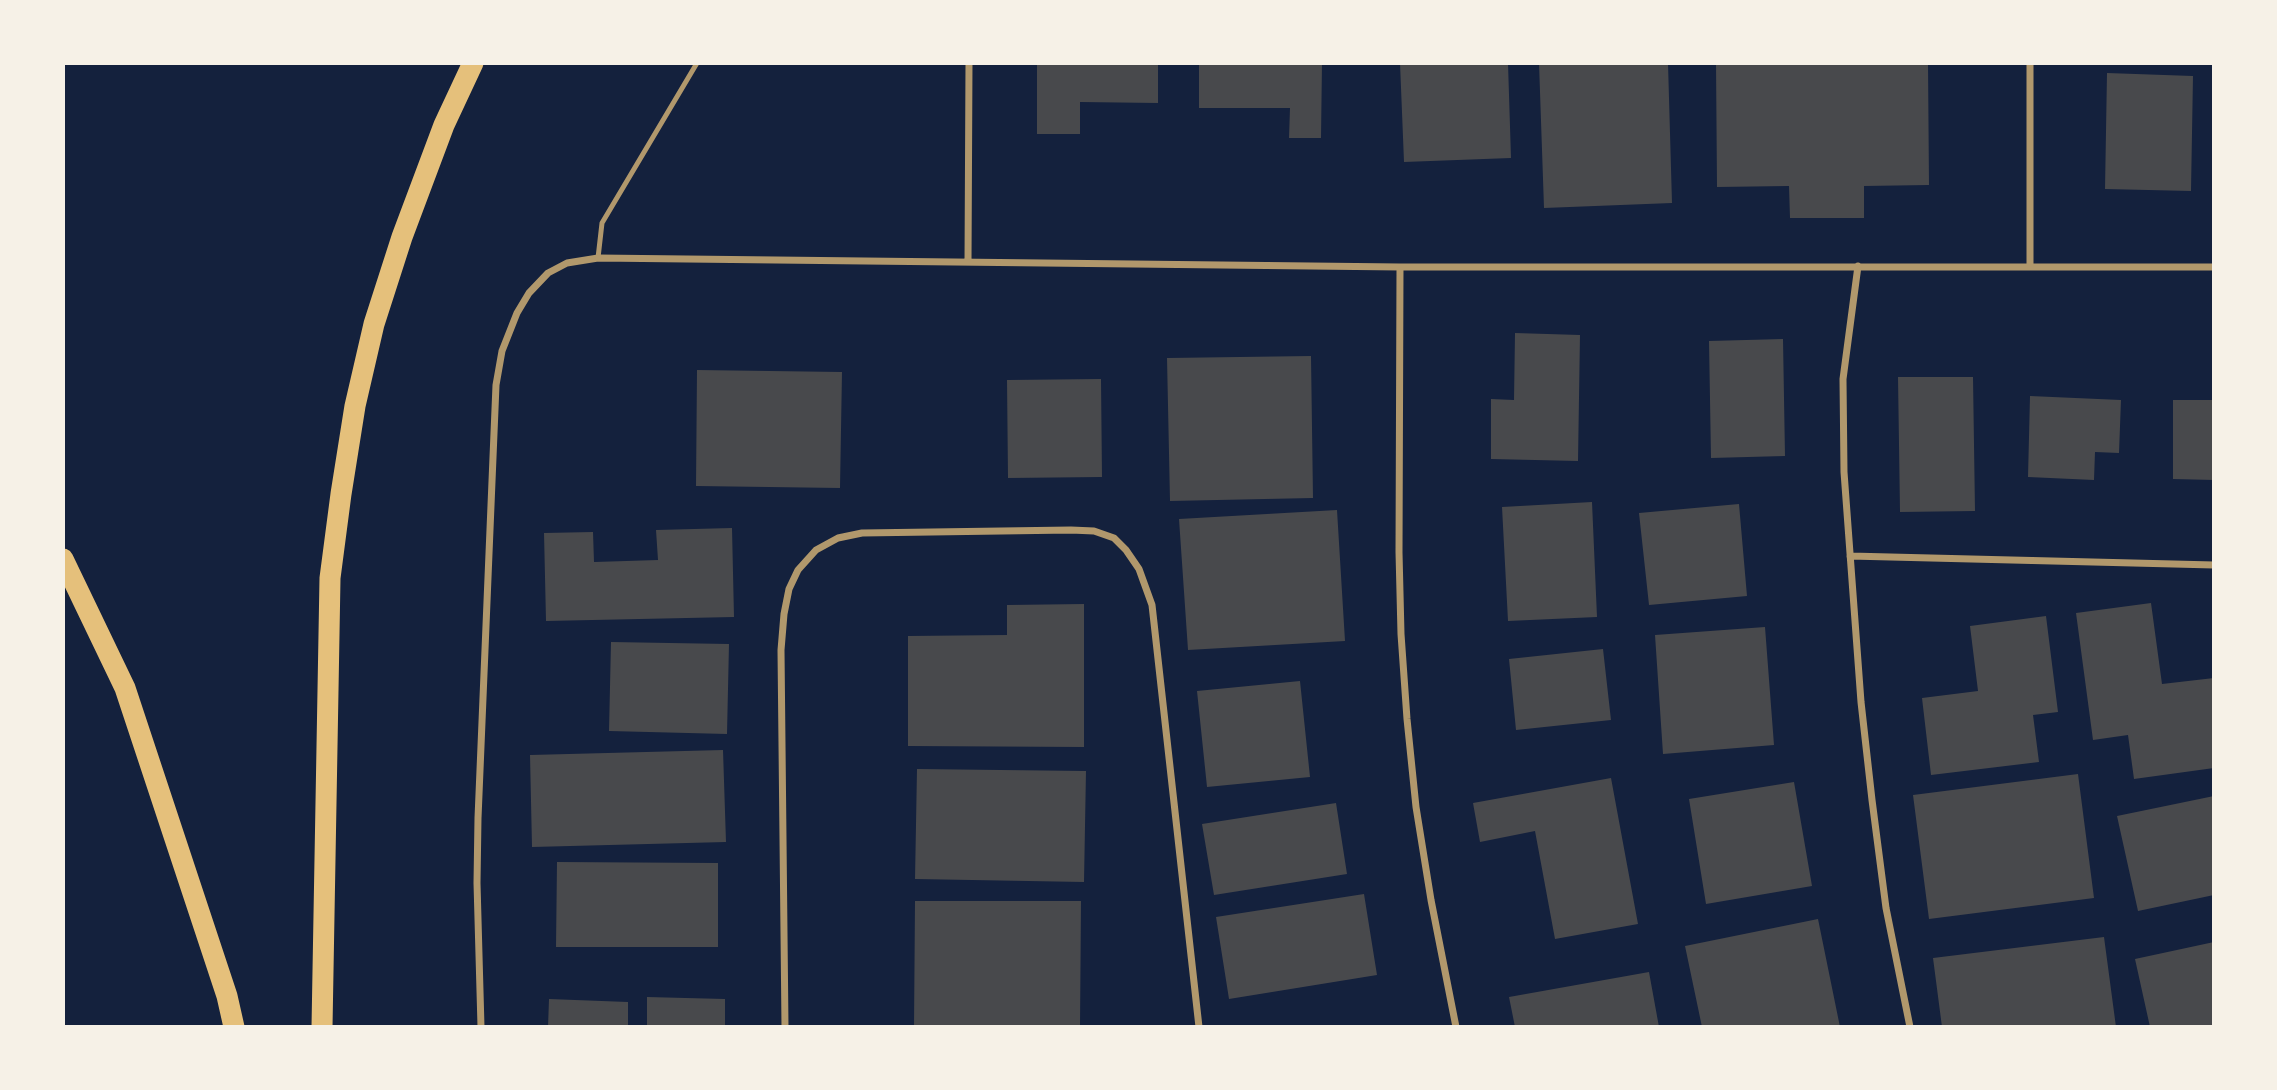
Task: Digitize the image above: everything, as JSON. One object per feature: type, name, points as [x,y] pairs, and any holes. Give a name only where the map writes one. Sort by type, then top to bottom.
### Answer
[{"type":"highway","points":[[322,1027],[330,578],[343,481],[355,406],[374,324],[402,237],[444,125],[474,63]]},
{"type":"highway","points":[[63,559],[125,688],[227,996],[234,1027]]},
{"type":"street","points":[[968,262],[969,63]]},
{"type":"street","points":[[2030,63],[2030,266]]},
{"type":"street","points":[[481,1027],[478,818],[496,385],[502,351],[517,313],[529,293],[548,272],[567,263],[598,258],[1400,267],[2214,267]]},
{"type":"street","points":[[1400,267],[1399,566],[1407,719],[1418,820],[1456,1027]]},
{"type":"street","points":[[1858,267],[1843,379],[1842,425],[1850,556],[1861,702],[1882,881],[1910,1027]]},
{"type":"street","points":[[785,1027],[781,650],[789,589],[798,570],[816,550],[838,538],[862,533],[1071,530],[1094,531],[1114,538],[1139,569],[1152,605],[1199,1027]]},
{"type":"street","points":[[1850,556],[2214,565]]},
{"type":"lane","points":[[598,258],[602,223],[697,63]]},
{"type":"building","points":[[1037,63],[1158,63],[1158,103],[1080,102],[1080,134],[1037,134]]},
{"type":"building","points":[[1199,63],[1322,63],[1321,138],[1289,138],[1290,108],[1199,108]]},
{"type":"building","points":[[1400,63],[1508,63],[1511,158],[1404,162]]},
{"type":"building","points":[[1539,63],[1668,63],[1672,203],[1544,208]]},
{"type":"building","points":[[1716,63],[1928,63],[1929,185],[1864,186],[1864,218],[1790,218],[1789,186],[1717,187]]},
{"type":"building","points":[[2107,73],[2193,76],[2191,191],[2105,189]]},
{"type":"building","points":[[1515,333],[1580,335],[1578,461],[1491,459],[1491,399],[1514,400]]},
{"type":"building","points":[[1783,339],[1785,456],[1711,458],[1709,341]]},
{"type":"building","points":[[1311,356],[1313,498],[1170,501],[1167,358]]},
{"type":"building","points":[[697,370],[842,372],[840,488],[696,486]]},
{"type":"building","points":[[1898,377],[1973,377],[1975,511],[1900,512]]},
{"type":"building","points":[[1101,379],[1102,477],[1008,478],[1007,380]]},
{"type":"building","points":[[2030,396],[2121,400],[2119,453],[2095,452],[2094,480],[2028,477]]},
{"type":"building","points":[[2173,400],[2214,400],[2214,480],[2173,479]]},
{"type":"building","points":[[1592,502],[1597,617],[1508,621],[1502,507]]},
{"type":"building","points":[[1739,504],[1747,596],[1649,605],[1639,513]]},
{"type":"building","points":[[1337,510],[1345,641],[1188,650],[1179,519]]},
{"type":"building","points":[[732,528],[734,617],[546,621],[544,533],[593,532],[594,562],[658,560],[656,530]]},
{"type":"building","points":[[2151,603],[2162,684],[2214,678],[2214,768],[2134,779],[2128,735],[2093,740],[2076,613]]},
{"type":"building","points":[[1084,604],[1084,747],[908,746],[908,636],[1007,635],[1007,605]]},
{"type":"building","points":[[2046,616],[2058,712],[2033,715],[2039,762],[1931,775],[1922,698],[1978,691],[1970,626]]},
{"type":"building","points":[[1765,627],[1774,745],[1663,754],[1655,635]]},
{"type":"building","points":[[611,642],[729,644],[727,734],[609,731]]},
{"type":"building","points":[[1603,649],[1611,720],[1516,730],[1509,659]]},
{"type":"building","points":[[1300,681],[1310,777],[1207,787],[1197,691]]},
{"type":"building","points":[[723,750],[726,842],[532,847],[530,755]]},
{"type":"building","points":[[917,769],[1086,771],[1084,882],[915,879]]},
{"type":"building","points":[[2078,774],[2094,898],[1929,919],[1913,795]]},
{"type":"building","points":[[1611,778],[1638,924],[1555,939],[1535,831],[1480,842],[1473,803]]},
{"type":"building","points":[[1794,782],[1812,886],[1706,904],[1689,799]]},
{"type":"building","points":[[2214,796],[2214,895],[2138,911],[2117,816]]},
{"type":"building","points":[[1336,803],[1347,874],[1214,895],[1202,824]]},
{"type":"building","points":[[557,862],[718,863],[718,947],[556,947]]},
{"type":"building","points":[[1364,894],[1377,975],[1229,999],[1216,917]]},
{"type":"building","points":[[915,901],[1081,901],[1080,1027],[914,1027]]},
{"type":"building","points":[[1818,919],[1840,1027],[1702,1027],[1685,946]]},
{"type":"building","points":[[2104,937],[2116,1027],[1942,1027],[1933,958]]},
{"type":"building","points":[[2214,942],[2214,1027],[2150,1027],[2135,959]]},
{"type":"building","points":[[1649,972],[1659,1027],[1515,1027],[1509,997]]},
{"type":"building","points":[[647,997],[725,999],[725,1027],[647,1027]]},
{"type":"building","points":[[549,999],[628,1002],[628,1027],[548,1027]]}]
